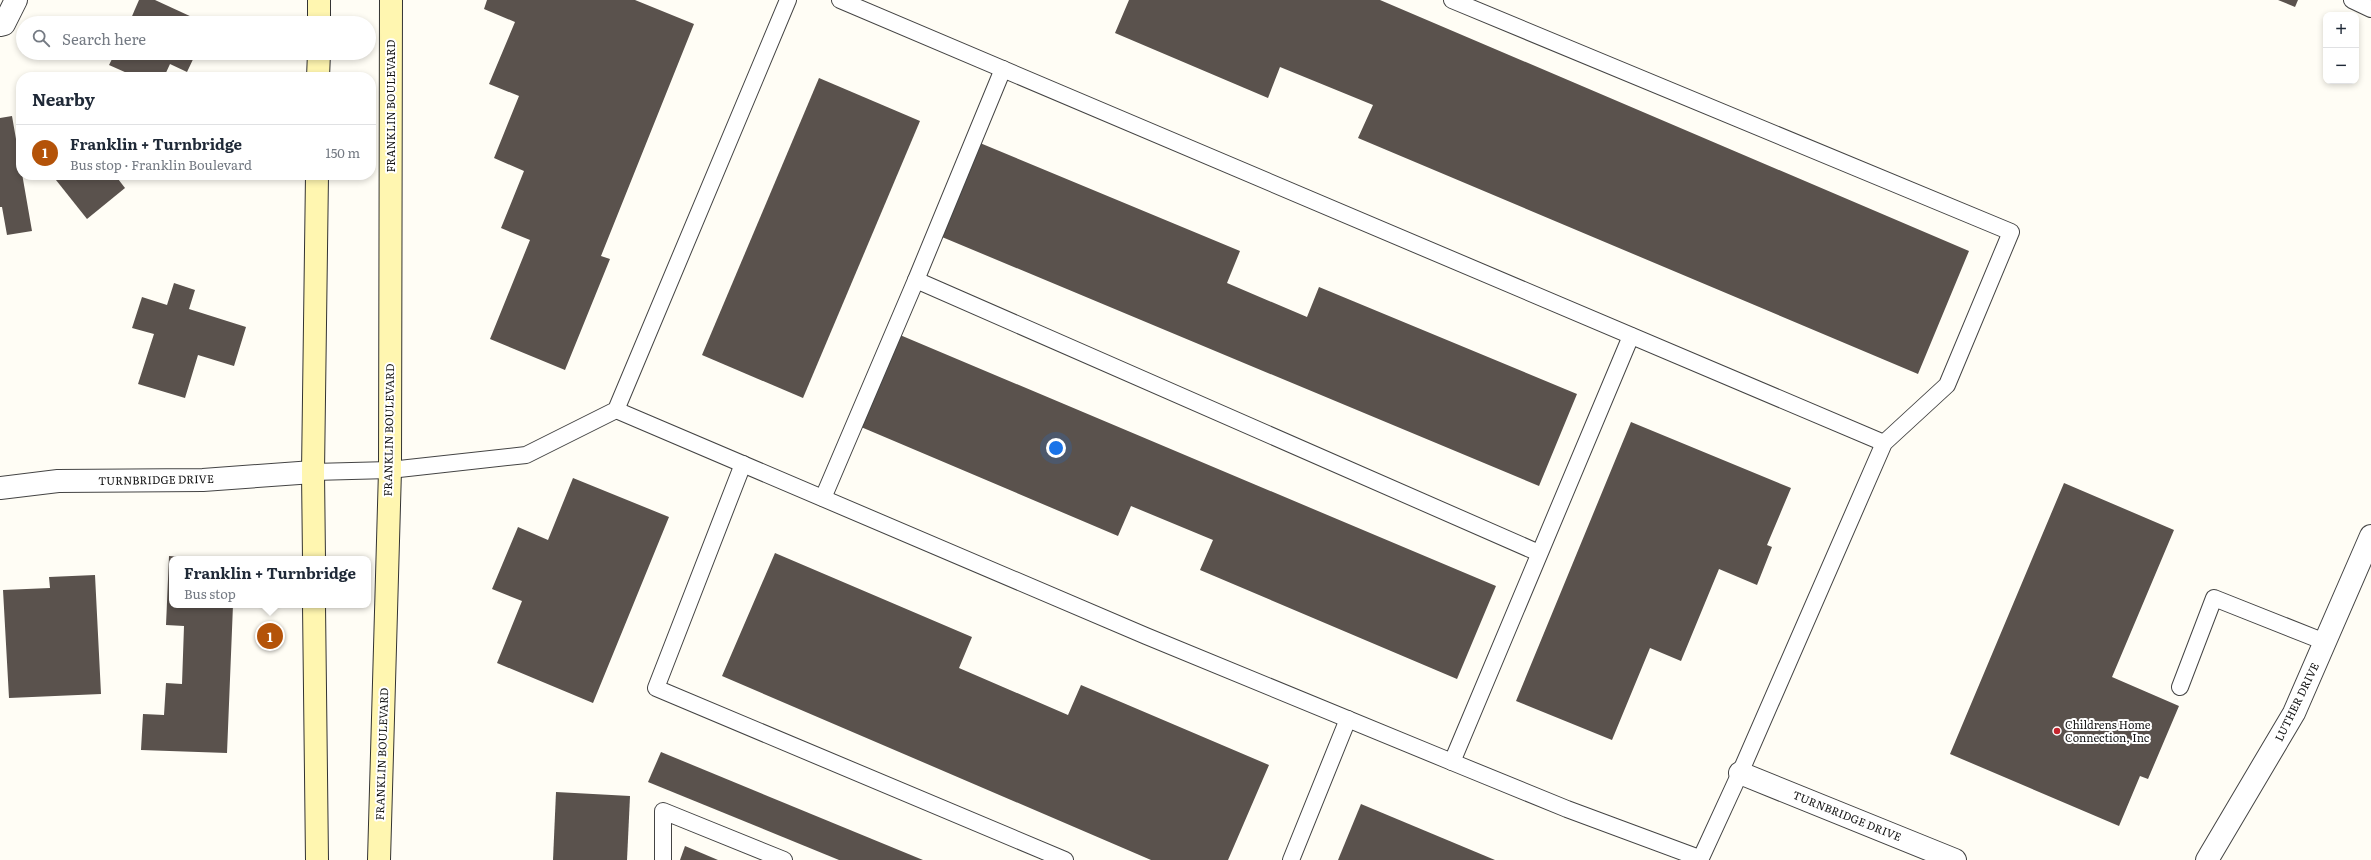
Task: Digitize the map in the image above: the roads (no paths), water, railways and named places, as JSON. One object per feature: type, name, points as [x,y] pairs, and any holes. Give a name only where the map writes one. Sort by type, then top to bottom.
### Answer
[{"type":"main road","points":[[319,0],[319,16]]},
{"type":"main road","name":"FRANKLIN BOULEVARD","points":[[379,860],[390,470],[392,0]]},
{"type":"main road","points":[[318,60],[318,72]]},
{"type":"main road","points":[[314,556],[313,472],[317,180]]},
{"type":"main road","points":[[314,608],[317,860]]},
{"type":"street","points":[[0,25],[4,24],[16,0]]},
{"type":"street","name":"TURNBRIDGE DRIVE","points":[[0,488],[58,481],[203,480],[313,472]]},
{"type":"street","name":"LUTHER DRIVE","points":[[2207,860],[2294,714],[2371,536]]},
{"type":"street","name":"TURNBRIDGE DRIVE","points":[[1740,773],[1955,860]]},
{"type":"lane","points":[[313,472],[390,470],[526,455],[616,410],[788,0]]},
{"type":"lane","points":[[840,0],[1884,443]]},
{"type":"lane","points":[[616,410],[1146,636],[1567,809],[1700,859],[1740,773],[1884,443],[1947,385],[2011,232],[1452,0]]},
{"type":"lane","points":[[2352,0],[2371,9]]},
{"type":"lane","points":[[823,498],[916,280],[1003,69]]},
{"type":"lane","points":[[916,280],[1539,553]]},
{"type":"lane","points":[[1452,762],[1631,336]]},
{"type":"lane","points":[[743,464],[656,688],[1065,860]]},
{"type":"lane","points":[[2180,688],[2214,598],[2325,642]]},
{"type":"lane","points":[[1291,860],[1348,719]]},
{"type":"lane","points":[[663,860],[663,811],[784,860]]},
{"type":"place","name":"Franklin + Turnbridge","points":[[270,636]]},
{"type":"place","name":"Childrens Home Connection, Inc","points":[[2057,731]]}]
